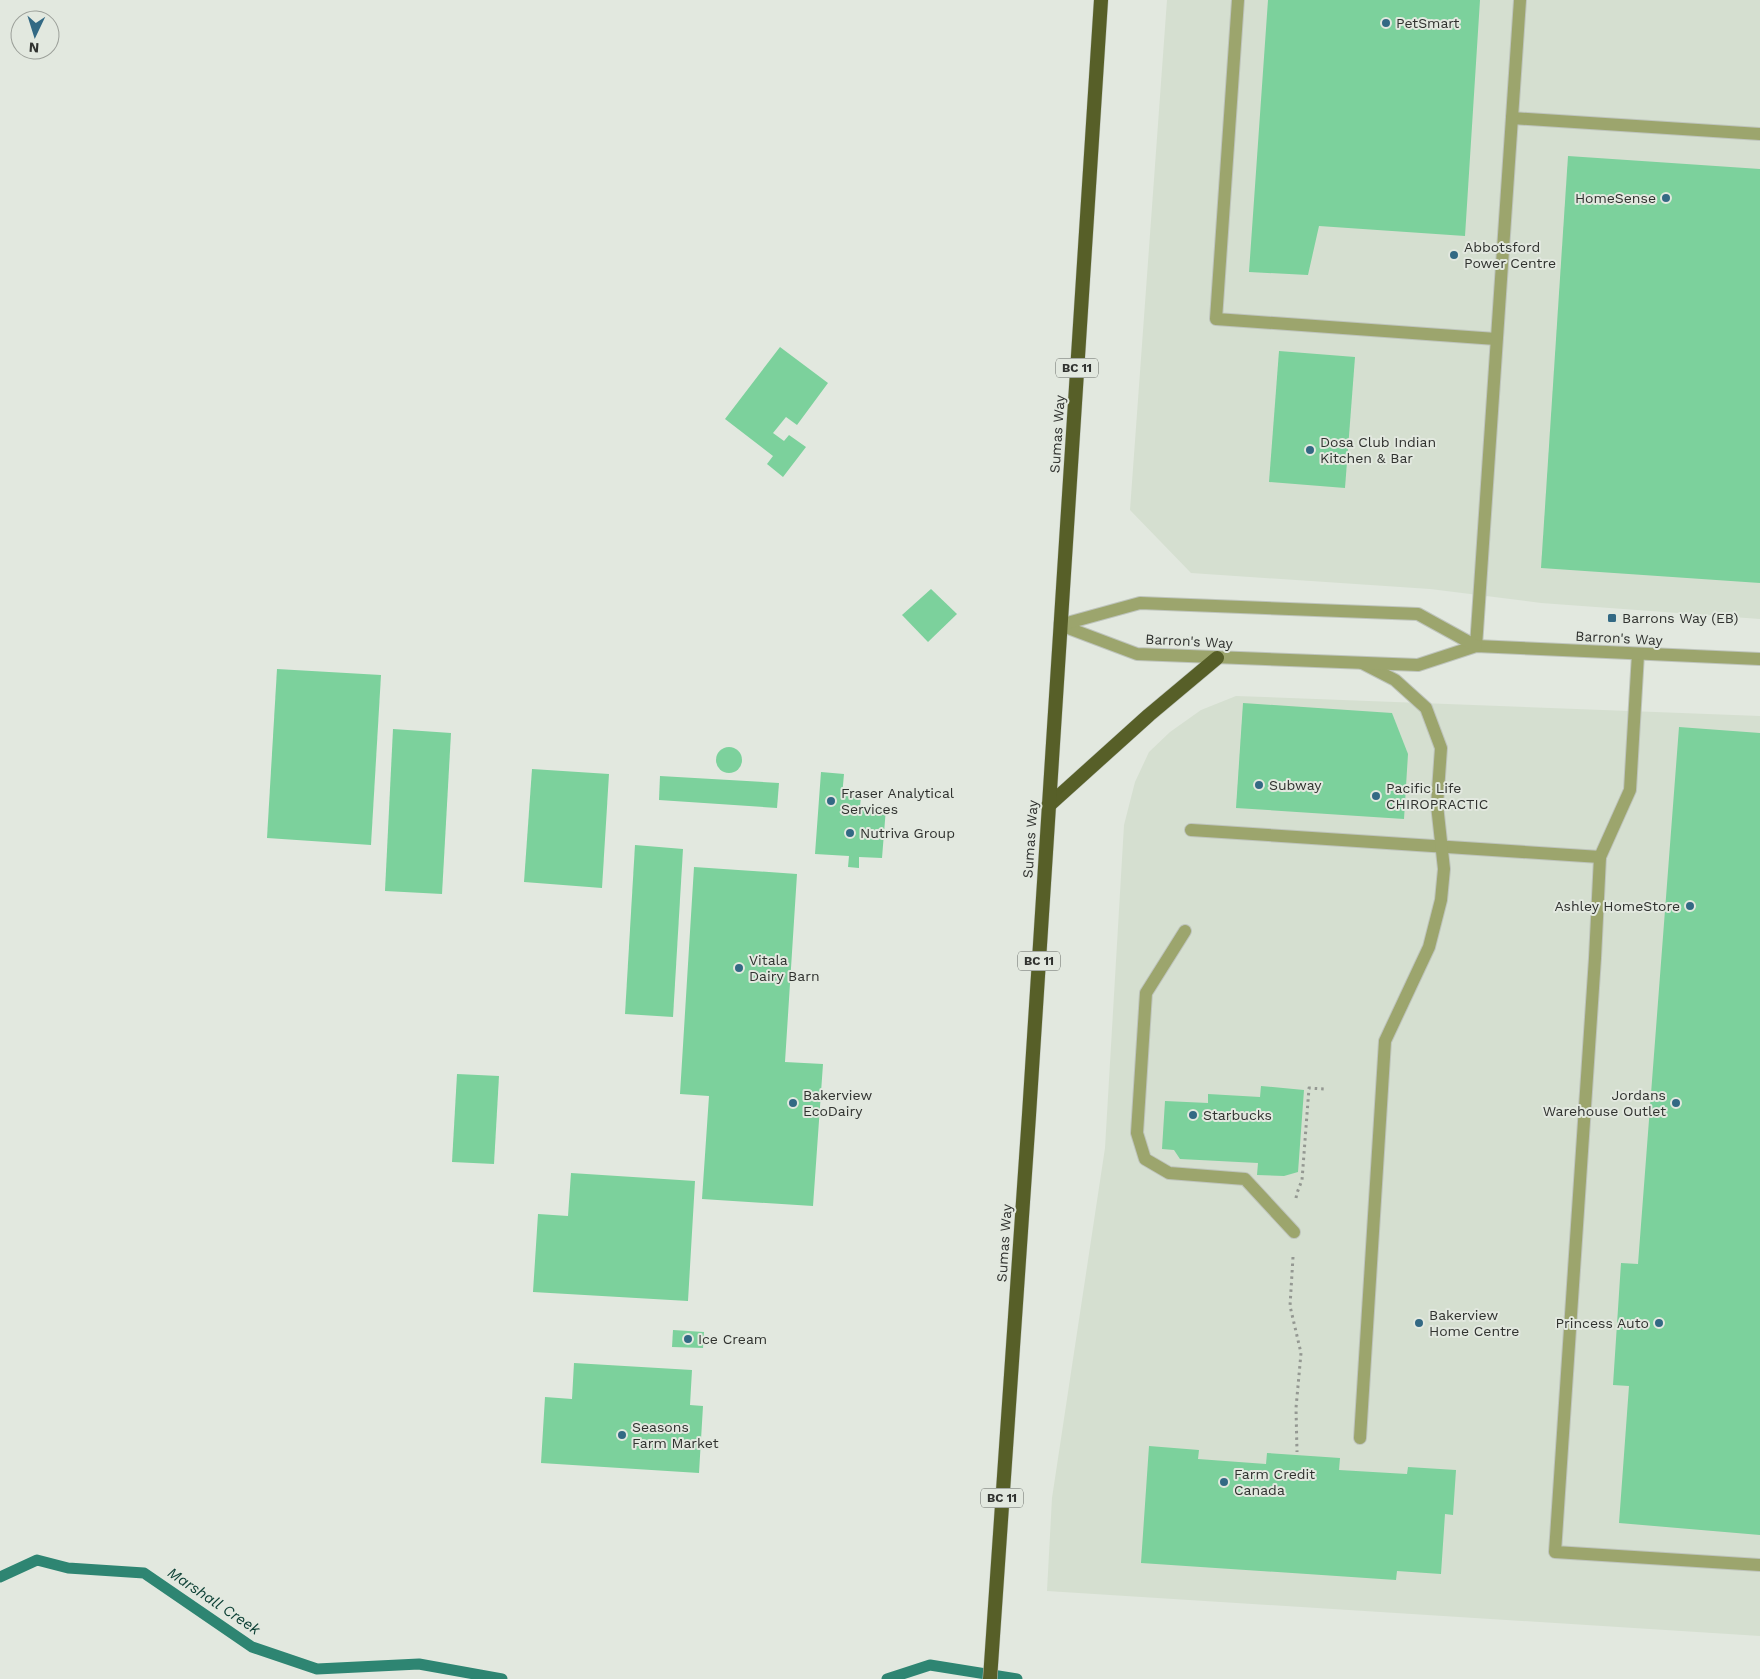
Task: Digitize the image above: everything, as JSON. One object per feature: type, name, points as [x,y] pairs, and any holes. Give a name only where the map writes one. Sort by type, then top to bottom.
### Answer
[{"type":"highway","name":"Sumas Way","points":[[990,1679],[1029,1115],[1101,0]]},
{"type":"highway","points":[[1048,806],[1148,715],[1217,658]]},
{"type":"street","points":[[1238,0],[1216,319],[1496,339]]},
{"type":"street","points":[[1476,646],[1520,0]]},
{"type":"street","points":[[1512,118],[1760,134]]},
{"type":"street","name":"Barron's Way","points":[[1060,625],[1140,603],[1418,614],[1476,646]]},
{"type":"street","name":"Barron's Way","points":[[1060,625],[1137,654],[1217,658],[1418,665],[1476,646],[1760,659]]},
{"type":"street","points":[[1638,654],[1630,790],[1600,857],[1595,958],[1555,1552],[1760,1565]]},
{"type":"street","points":[[1360,1438],[1385,1041],[1429,947],[1441,900],[1444,869],[1437,805],[1441,748],[1426,708],[1395,680],[1362,662]]},
{"type":"street","points":[[1191,830],[1600,857]]},
{"type":"street","points":[[1185,931],[1146,993],[1136,1133],[1145,1159],[1169,1173],[1245,1179],[1294,1232]]},
{"type":"path","points":[[1297,1452],[1296,1408],[1301,1352],[1290,1306],[1296,1193],[1302,1180],[1309,1088],[1324,1089]]},
{"type":"shaded area","name":"Abbotsford Power Centre","points":[[1167,0],[1760,0],[1760,619],[1541,603],[1430,589],[1191,573],[1130,510]]},
{"type":"shaded area","name":"Bakerview Home Centre","points":[[1236,696],[1760,716],[1760,1636],[1047,1591],[1052,1498],[1105,1148],[1124,825],[1135,782],[1149,752],[1170,732],[1201,710]]},
{"type":"building","points":[[1268,0],[1480,0],[1465,236],[1319,226],[1308,275],[1249,272]]},
{"type":"building","points":[[1568,156],[1760,169],[1760,583],[1541,568]]},
{"type":"building","points":[[780,347],[828,383],[797,425],[786,417],[773,433],[784,441],[789,435],[806,447],[783,477],[767,464],[773,456],[725,419]]},
{"type":"building","name":"Dosa Club Indian Kitchen & Bar","points":[[1279,351],[1355,357],[1345,488],[1269,482]]},
{"type":"building","points":[[931,589],[957,614],[928,642],[902,615]]},
{"type":"building","points":[[277,669],[381,675],[371,845],[267,838]]},
{"type":"building","points":[[1243,703],[1392,713],[1408,754],[1404,819],[1236,808]]},
{"type":"building","points":[[1679,727],[1760,733],[1760,1535],[1619,1523],[1629,1386],[1613,1385],[1621,1263],[1638,1264]]},
{"type":"building","points":[[393,729],[451,733],[442,894],[385,891]]},
{"type":"building","points":[[729,747],[739,750],[742,760],[739,770],[729,773],[719,770],[716,760],[719,750]]},
{"type":"building","points":[[532,769],[609,774],[602,888],[524,882]]},
{"type":"building","name":"Nutriva Group","points":[[821,772],[844,774],[842,796],[861,797],[860,806],[886,808],[882,858],[859,857],[859,868],[848,867],[849,856],[815,854]]},
{"type":"building","points":[[660,776],[779,783],[777,808],[659,800]]},
{"type":"building","points":[[635,845],[683,849],[673,1017],[625,1014]]},
{"type":"building","name":"Vitala Dairy Barn","points":[[694,867],[797,874],[785,1062],[823,1064],[813,1206],[702,1199],[709,1096],[680,1094]]},
{"type":"building","points":[[457,1074],[499,1076],[494,1164],[452,1162]]},
{"type":"building","points":[[1261,1086],[1304,1090],[1298,1172],[1284,1176],[1257,1175],[1258,1163],[1180,1159],[1174,1150],[1162,1149],[1165,1101],[1208,1103],[1208,1094],[1260,1097]]},
{"type":"building","points":[[571,1173],[695,1181],[688,1301],[533,1292],[538,1214],[568,1216]]},
{"type":"building","name":"Ice Cream","points":[[673,1330],[704,1332],[703,1348],[672,1347]]},
{"type":"building","name":"Seasons Farm Market","points":[[574,1363],[692,1370],[690,1405],[703,1406],[699,1473],[541,1463],[545,1397],[572,1399]]},
{"type":"building","points":[[1149,1446],[1199,1450],[1198,1459],[1266,1464],[1267,1453],[1340,1458],[1339,1470],[1407,1474],[1408,1467],[1456,1470],[1453,1515],[1445,1514],[1441,1574],[1397,1571],[1396,1580],[1141,1563]]},
{"type":"waterway","name":"Marshall Creek","points":[[0,1577],[37,1560],[68,1568],[144,1573],[252,1647],[317,1669],[419,1664],[502,1679]]},
{"type":"waterway","name":"Marshall Creek","points":[[887,1679],[930,1665],[1017,1679]]},
{"type":"place","name":"PetSmart","points":[[1386,23]]},
{"type":"place","name":"HomeSense","points":[[1666,198]]},
{"type":"place","name":"Abbotsford Power Centre","points":[[1454,255]]},
{"type":"place","name":"Dosa Club Indian Kitchen & Bar","points":[[1310,450]]},
{"type":"place","name":"Barrons Way (EB)","points":[[1612,618]]},
{"type":"place","name":"Subway","points":[[1259,785]]},
{"type":"place","name":"Pacific Life CHIROPRACTIC","points":[[1376,796]]},
{"type":"place","name":"Fraser Analytical Services","points":[[831,801]]},
{"type":"place","name":"Nutriva Group","points":[[850,833]]},
{"type":"place","name":"Ashley HomeStore","points":[[1690,906]]},
{"type":"place","name":"Vitala Dairy Barn","points":[[739,968]]},
{"type":"place","name":"Bakerview EcoDairy","points":[[793,1103]]},
{"type":"place","name":"Jordans Warehouse Outlet","points":[[1676,1103]]},
{"type":"place","name":"Starbucks","points":[[1193,1115]]},
{"type":"place","name":"Bakerview Home Centre","points":[[1419,1323]]},
{"type":"place","name":"Princess Auto","points":[[1659,1323]]},
{"type":"place","name":"Ice Cream","points":[[688,1339]]},
{"type":"place","name":"Seasons Farm Market","points":[[622,1435]]},
{"type":"place","name":"Farm Credit Canada","points":[[1224,1482]]}]
